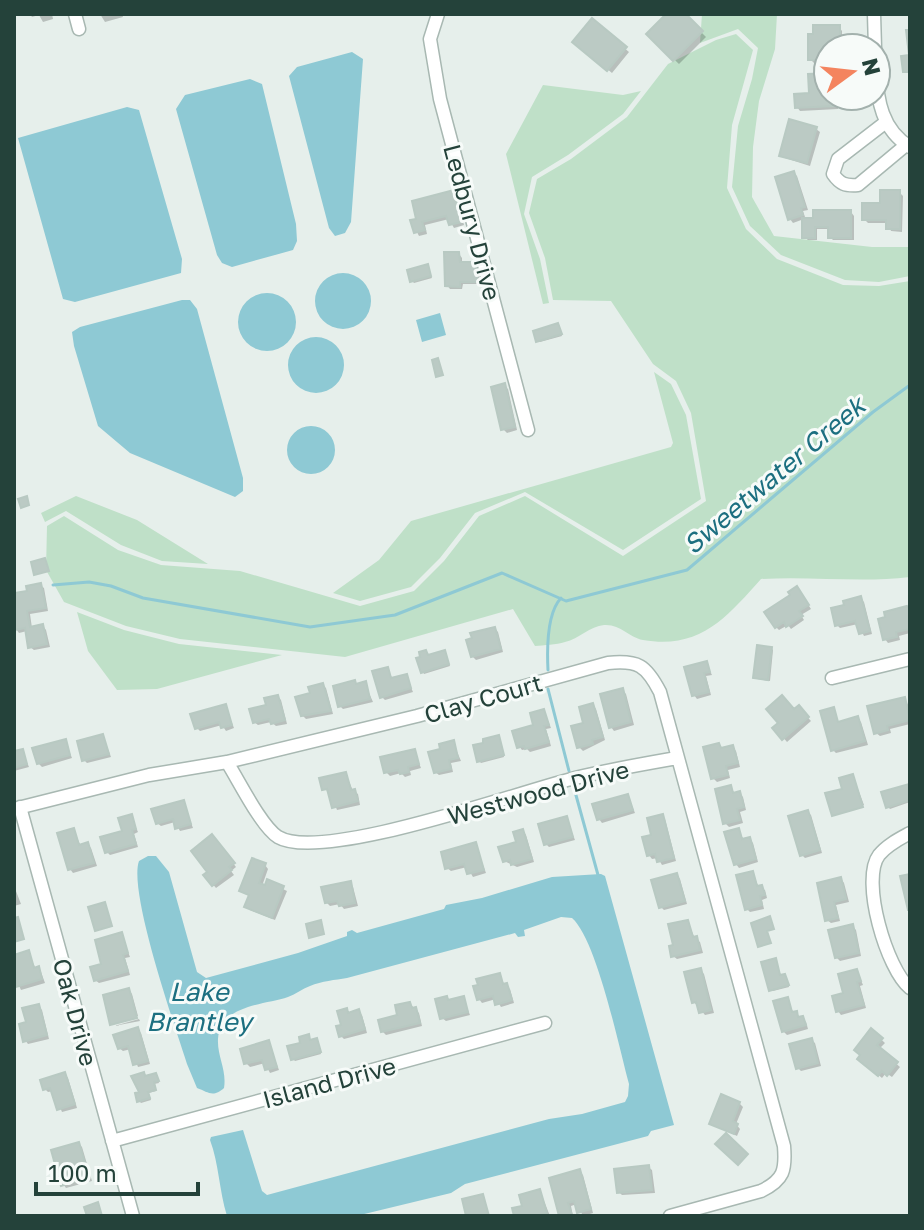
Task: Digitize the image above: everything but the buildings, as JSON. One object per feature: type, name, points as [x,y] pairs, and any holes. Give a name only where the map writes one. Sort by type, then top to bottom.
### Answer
[{"type":"street","points":[[75,14],[79,29]]},
{"type":"street","name":"Ledbury Drive","points":[[438,14],[430,39],[437,85],[528,430]]},
{"type":"street","points":[[881,112],[908,146],[858,185],[848,186],[839,182],[833,174],[838,159],[886,122]]},
{"type":"street","points":[[832,678],[910,659]]},
{"type":"street","name":"Clay Court","points":[[227,762],[417,716],[608,663],[627,661],[640,665],[652,677],[660,692],[677,758]]},
{"type":"street","points":[[670,1216],[707,1211],[774,1185],[782,1176],[785,1160],[784,1146],[677,758]]},
{"type":"street","name":"Westwood Drive","points":[[227,762],[266,827],[279,838],[296,843],[317,843],[405,827],[576,778],[677,758]]},
{"type":"street","points":[[17,808],[149,775],[227,762]]},
{"type":"street","name":"Oak Drive","points":[[17,808],[133,1216]]},
{"type":"street","points":[[910,833],[878,856],[872,872],[873,893],[889,959],[898,976],[910,988]]},
{"type":"street","name":"Island Drive","points":[[112,1141],[545,1023]]},
{"type":"green space","points":[[702,14],[777,14],[775,49],[759,101],[753,147],[752,197],[774,236],[872,247],[910,247],[910,276],[879,282],[845,280],[781,255],[750,226],[732,187],[738,126],[758,48],[738,29],[700,43]]},
{"type":"green space","points":[[736,34],[753,50],[732,125],[727,188],[746,229],[777,259],[843,285],[879,286],[910,281],[910,577],[761,579],[711,628],[681,640],[643,640],[615,626],[604,625],[558,644],[535,646],[513,609],[345,657],[180,639],[126,626],[64,602],[46,570],[47,526],[64,516],[118,550],[161,565],[240,571],[360,606],[414,591],[444,561],[479,516],[525,496],[623,556],[706,501],[691,413],[676,381],[653,364],[611,301],[553,300],[545,258],[529,213],[537,179],[571,159],[627,117],[668,64],[716,40]]},
{"type":"green space","points":[[543,85],[623,95],[641,91],[623,114],[568,155],[532,177],[524,214],[540,259],[549,303],[543,304],[506,154]]},
{"type":"green space","points":[[654,372],[671,384],[686,415],[701,499],[623,550],[525,492],[475,513],[440,558],[411,587],[360,601],[333,593],[379,560],[411,521],[671,447],[673,443]]},
{"type":"green space","points":[[76,496],[137,520],[208,564],[162,561],[121,545],[66,511],[45,522],[41,513]]},
{"type":"green space","points":[[77,612],[124,630],[179,644],[282,655],[157,689],[117,690],[88,651]]},
{"type":"water","points":[[352,52],[363,59],[351,222],[345,233],[335,236],[329,228],[289,76],[297,67]]},
{"type":"water","points":[[250,79],[262,84],[296,224],[297,241],[293,250],[232,267],[222,263],[217,255],[176,109],[185,95]]},
{"type":"water","points":[[127,107],[139,110],[182,259],[181,273],[75,302],[63,299],[18,138]]},
{"type":"water","points":[[343,273],[363,281],[371,301],[363,321],[343,329],[323,321],[315,301],[323,281]]},
{"type":"water","points":[[267,293],[278,295],[287,302],[294,311],[294,333],[287,342],[278,349],[267,351],[256,349],[247,342],[240,333],[238,322],[240,311],[247,302],[256,295]]},
{"type":"water","points":[[190,300],[197,309],[243,478],[243,491],[235,497],[130,453],[98,426],[74,346],[72,332],[80,327]]},
{"type":"water","points":[[440,313],[446,335],[422,342],[416,320]]},
{"type":"water","points":[[316,337],[336,345],[344,365],[336,385],[316,393],[296,385],[288,365],[296,345]]},
{"type":"water","points":[[311,426],[328,433],[335,450],[328,467],[311,474],[294,467],[287,450],[294,433]]},
{"type":"water","name":"Lake Brantley","points":[[156,856],[169,872],[197,972],[206,978],[298,953],[347,936],[347,932],[352,930],[357,933],[552,877],[605,876],[674,1125],[651,1131],[648,1136],[465,1184],[451,1193],[356,1216],[227,1216],[211,1137],[243,1130],[262,1191],[267,1195],[549,1119],[625,1102],[629,1084],[590,948],[572,918],[561,917],[524,930],[525,936],[518,937],[515,933],[319,983],[288,997],[245,1008],[226,1019],[218,1039],[224,1088],[214,1093],[197,1088],[146,929],[137,877],[139,861]]},
{"type":"waterway","name":"Sweetwater Creek","points":[[53,585],[89,582],[111,586],[143,598],[310,627],[395,615],[502,573],[566,601],[687,570],[873,412],[910,385]]},
{"type":"waterway","points":[[548,670],[550,622],[561,598]]},
{"type":"waterway","points":[[548,689],[569,771]]},
{"type":"waterway","points":[[574,788],[598,875]]}]
